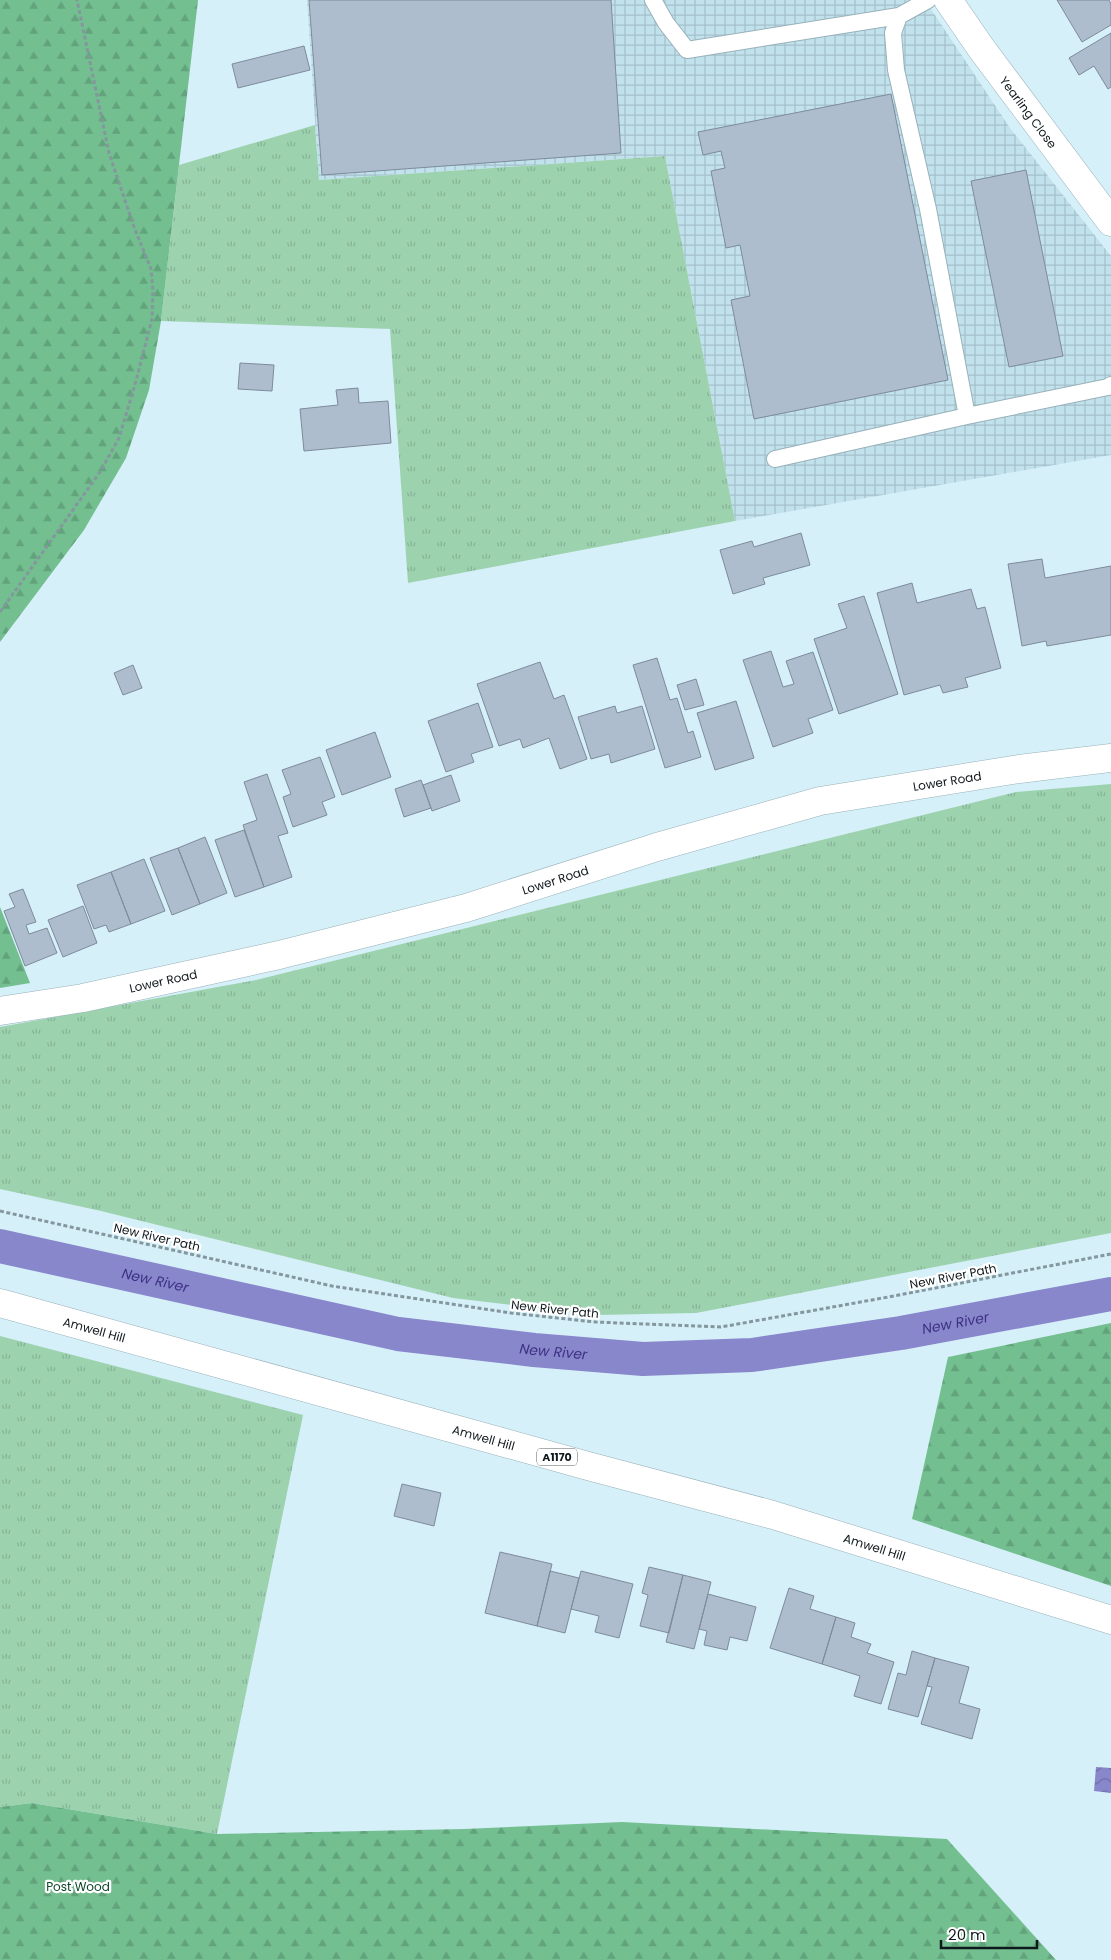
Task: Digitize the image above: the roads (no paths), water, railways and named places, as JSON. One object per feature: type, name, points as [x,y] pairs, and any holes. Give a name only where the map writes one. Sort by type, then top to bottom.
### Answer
[{"type":"street","name":"Yearling Close","points":[[948,0],[981,48],[1111,222]]},
{"type":"street","name":"Lower Road","points":[[0,1011],[83,998],[280,955],[456,910],[657,847],[820,801],[1019,769],[1111,758]]},
{"type":"street","name":"Amwell Hill","points":[[0,1303],[578,1464],[773,1515],[1111,1620]]},
{"type":"lane","points":[[653,0],[666,23],[687,50],[899,16],[928,0]]},
{"type":"lane","points":[[899,16],[893,33],[896,70],[928,209],[967,416]]},
{"type":"lane","points":[[775,459],[1108,387],[1111,384]]},
{"type":"water","points":[[1096,1767],[1111,1768],[1111,1793],[1094,1791]]},
{"type":"waterway","name":"New River","points":[[0,1246],[398,1334],[534,1350],[643,1359],[752,1355],[901,1333],[1111,1294]]},
{"type":"park label","name":"Post Wood","points":[[78,1886]]}]
